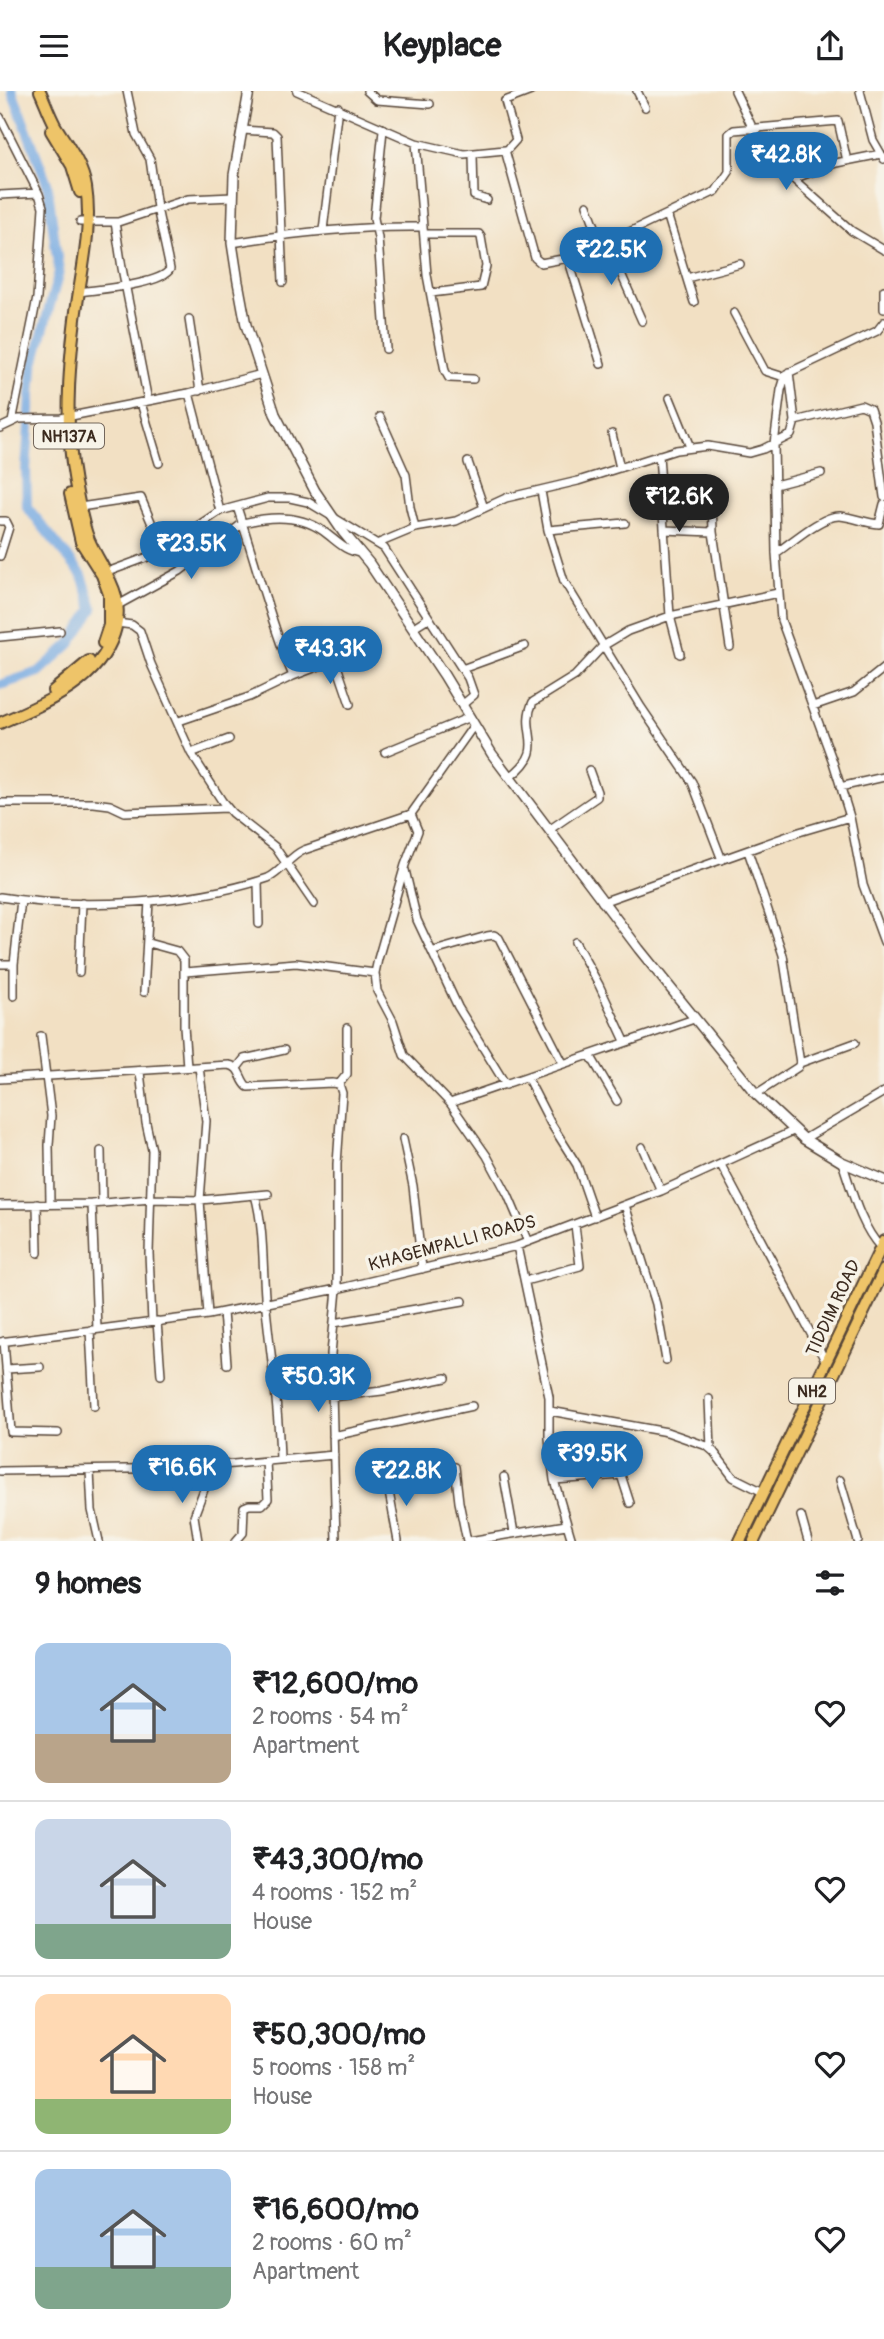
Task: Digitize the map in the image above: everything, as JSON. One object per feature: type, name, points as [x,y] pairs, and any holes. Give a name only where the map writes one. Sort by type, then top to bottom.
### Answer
[{"type":"highway","name":"NH137A","points":[[0,723],[47,703],[69,688],[106,652],[117,624],[117,596],[90,542],[80,507],[65,418],[84,222],[76,178],[45,120],[38,94]]},
{"type":"highway","name":"NH137A","points":[[0,716],[60,687],[100,648],[109,625],[109,594],[105,573],[81,542],[65,467],[66,345],[84,222]]},
{"type":"highway","name":"TIDDIM ROAD","points":[[740,1541],[882,1245]]},
{"type":"highway","name":"TIDDIM ROAD","points":[[754,1541],[884,1270]]},
{"type":"street","points":[[79,292],[163,277],[169,272],[150,159],[136,134],[127,91]]},
{"type":"street","points":[[249,91],[234,175],[232,243],[246,325],[275,414],[315,491],[331,514],[420,623],[462,669],[474,690],[466,702]]},
{"type":"street","points":[[297,91],[416,143],[455,153],[472,154],[506,151],[516,140],[506,101],[531,91]]},
{"type":"street","points":[[367,91],[377,100],[430,104]]},
{"type":"street","points":[[636,91],[645,107]]},
{"type":"street","points":[[735,91],[769,156],[852,231],[884,250]]},
{"type":"street","points":[[793,179],[829,165],[883,157],[869,129],[860,91]]},
{"type":"street","points":[[323,230],[338,107]]},
{"type":"street","points":[[0,117],[43,207],[37,298],[15,420]]},
{"type":"street","points":[[506,151],[535,258],[544,263],[568,258],[605,244],[718,189],[729,172],[729,134],[738,130],[838,121],[847,161]]},
{"type":"street","points":[[243,130],[273,132],[277,136],[284,282]]},
{"type":"street","points":[[383,130],[375,227],[378,236],[379,285],[386,349]]},
{"type":"street","points":[[416,143],[431,293],[447,376],[473,379]]},
{"type":"street","points":[[472,154],[474,196],[486,200]]},
{"type":"street","points":[[0,195],[38,193]]},
{"type":"street","points":[[84,222],[116,222],[188,199],[233,197]]},
{"type":"street","points":[[587,205],[642,321]]},
{"type":"street","points":[[667,214],[694,302]]},
{"type":"street","points":[[116,222],[145,402],[159,463]]},
{"type":"street","points":[[232,243],[323,230],[375,227],[479,234],[486,265],[481,287],[431,293]]},
{"type":"street","points":[[568,258],[601,364]]},
{"type":"street","points":[[687,278],[740,264]]},
{"type":"street","points":[[884,290],[884,307]]},
{"type":"street","points":[[734,313],[765,371],[771,375],[787,375],[877,331],[884,322]]},
{"type":"street","points":[[189,319],[200,391]]},
{"type":"street","points":[[0,428],[15,420],[65,418],[189,394],[262,374]]},
{"type":"street","points":[[379,543],[415,528],[456,521],[484,508],[541,491],[619,461],[690,447],[708,446],[749,453],[774,444],[792,435],[795,421],[787,375]]},
{"type":"street","points":[[787,375],[774,444],[778,593],[784,632],[813,706],[850,817],[861,877],[884,942]]},
{"type":"street","points":[[189,394],[220,511]]},
{"type":"street","points":[[670,398],[690,447]]},
{"type":"street","points":[[795,421],[852,407],[867,407],[874,421],[884,497]]},
{"type":"street","points":[[380,417],[406,475],[415,528]]},
{"type":"street","points":[[612,434],[619,461]]},
{"type":"street","points":[[659,455],[670,616],[680,654]]},
{"type":"street","points":[[468,462],[484,508]]},
{"type":"street","points":[[775,485],[821,474]]},
{"type":"street","points":[[541,491],[548,530],[564,581],[641,707],[692,782],[722,860]]},
{"type":"street","points":[[80,507],[141,498],[163,550]]},
{"type":"street","points":[[105,573],[163,550],[220,511],[268,498],[308,502],[379,543],[492,754],[694,1019],[756,1094],[793,1131],[842,1162],[884,1180]]},
{"type":"street","points":[[712,499],[713,532],[730,647]]},
{"type":"street","points":[[776,553],[833,517],[843,516],[863,523],[881,524],[884,504]]},
{"type":"street","points":[[237,507],[265,590],[276,636],[293,676]]},
{"type":"street","points":[[118,605],[175,575],[243,523],[264,518],[291,518],[322,530],[349,550],[361,553]]},
{"type":"street","points":[[0,521],[6,521],[9,527],[0,556]]},
{"type":"street","points":[[548,530],[625,523]]},
{"type":"street","points":[[664,530],[713,532]]},
{"type":"street","points":[[510,777],[525,763],[530,754],[532,742],[529,715],[533,702],[575,676],[603,646],[628,631],[670,616],[778,593]]},
{"type":"street","points":[[117,624],[132,625],[140,631],[151,664],[179,721],[191,753],[227,808],[275,847],[314,904]]},
{"type":"street","points":[[0,637],[60,631]]},
{"type":"street","points":[[462,669],[525,646]]},
{"type":"street","points":[[179,721],[249,697],[335,660],[356,648]]},
{"type":"street","points":[[335,660],[350,704]]},
{"type":"street","points":[[813,706],[854,692],[884,668]]},
{"type":"street","points":[[385,752],[472,721]]},
{"type":"street","points":[[0,897],[82,903],[149,901],[258,882],[277,874],[286,862],[304,850],[411,814],[472,721]]},
{"type":"street","points":[[191,753],[229,739]]},
{"type":"street","points":[[549,830],[597,797],[589,771]]},
{"type":"street","points":[[840,787],[884,777]]},
{"type":"street","points":[[0,803],[94,803],[110,805],[125,812],[227,808]]},
{"type":"street","points":[[411,814],[418,831],[405,865],[375,973],[377,991],[393,1021],[404,1055],[450,1103],[487,1156],[508,1195],[528,1242]]},
{"type":"street","points":[[603,902],[799,832],[850,817]]},
{"type":"street","points":[[748,851],[783,955],[800,1063]]},
{"type":"street","points":[[405,865],[413,909],[458,1007],[506,1085]]},
{"type":"street","points":[[258,882],[259,924]]},
{"type":"street","points":[[14,996],[14,964],[21,900]]},
{"type":"street","points":[[144,992],[149,901]]},
{"type":"street","points":[[79,972],[82,903]]},
{"type":"street","points":[[434,951],[487,936],[494,935],[499,938],[563,1063]]},
{"type":"street","points":[[575,942],[625,1041]]},
{"type":"street","points":[[148,943],[177,951],[182,955],[186,972],[184,1026],[187,1067]]},
{"type":"street","points":[[186,972],[296,963],[375,973]]},
{"type":"street","points":[[0,964],[14,964]]},
{"type":"street","points":[[450,1103],[694,1019]]},
{"type":"street","points":[[336,1541],[331,1355],[337,1289],[337,1164],[342,1093],[340,1084],[347,1074],[348,1028]]},
{"type":"street","points":[[41,1036],[51,1116],[48,1145],[51,1203]]},
{"type":"street","points":[[756,1094],[798,1067],[800,1063],[855,1043]]},
{"type":"street","points":[[237,1068],[244,1059],[284,1050]]},
{"type":"street","points":[[590,1055],[617,1101]]},
{"type":"street","points":[[0,1079],[229,1065],[237,1068],[248,1087],[340,1084]]},
{"type":"street","points":[[199,1067],[206,1121],[200,1200],[208,1315]]},
{"type":"street","points":[[140,1072],[151,1145],[149,1287],[161,1375]]},
{"type":"street","points":[[527,1077],[550,1122],[577,1165],[595,1217]]},
{"type":"street","points":[[804,1139],[884,1092]]},
{"type":"street","name":"KHAGEMPALLI ROADS","points":[[2,1341],[208,1315],[337,1289],[517,1247],[661,1191],[793,1131]]},
{"type":"street","points":[[403,1139],[414,1186],[422,1269]]},
{"type":"street","points":[[642,1147],[661,1191]]},
{"type":"street","points":[[102,1151],[102,1202]]},
{"type":"street","points":[[842,1162],[873,1240],[882,1245]]},
{"type":"street","points":[[721,1165],[826,1363]]},
{"type":"street","points":[[0,1205],[92,1204],[151,1199],[200,1200],[268,1194]]},
{"type":"street","points":[[255,1195],[260,1214],[265,1303],[277,1390],[281,1460]]},
{"type":"street","points":[[37,1204],[38,1253]]},
{"type":"street","points":[[92,1204],[94,1406]]},
{"type":"street","points":[[625,1205],[656,1304],[666,1360]]},
{"type":"street","points":[[525,1281],[580,1266],[575,1225]]},
{"type":"street","points":[[517,1247],[550,1411],[549,1438],[554,1480],[572,1541]]},
{"type":"street","points":[[334,1323],[463,1301]]},
{"type":"street","points":[[223,1312],[227,1364]]},
{"type":"street","points":[[2,1341],[6,1369],[4,1397],[11,1432],[58,1433]]},
{"type":"street","points":[[6,1369],[40,1367]]},
{"type":"street","points":[[332,1397],[382,1391],[446,1378]]},
{"type":"street","points":[[709,1399],[711,1449]]},
{"type":"street","points":[[333,1436],[472,1406]]},
{"type":"street","points":[[550,1411],[667,1432],[711,1449],[737,1480],[763,1492]]},
{"type":"street","points":[[0,1471],[206,1467],[334,1455]]},
{"type":"street","points":[[236,1541],[243,1533],[244,1507],[262,1505],[268,1499],[266,1461]]},
{"type":"street","points":[[198,1541],[194,1516],[204,1492],[206,1467]]},
{"type":"street","points":[[455,1467],[468,1541],[518,1536],[566,1524]]},
{"type":"street","points":[[90,1471],[92,1510],[99,1541]]},
{"type":"street","points":[[554,1480],[621,1475],[630,1503]]},
{"type":"street","points":[[504,1477],[518,1536]]},
{"type":"street","points":[[840,1480],[858,1541]]},
{"type":"street","points":[[387,1481],[398,1541]]},
{"type":"street","points":[[801,1516],[808,1541]]},
{"type":"waterway","points":[[0,685],[39,672],[70,644],[93,609],[82,575],[27,507],[26,470],[33,367],[59,272],[47,183],[12,91]]}]
